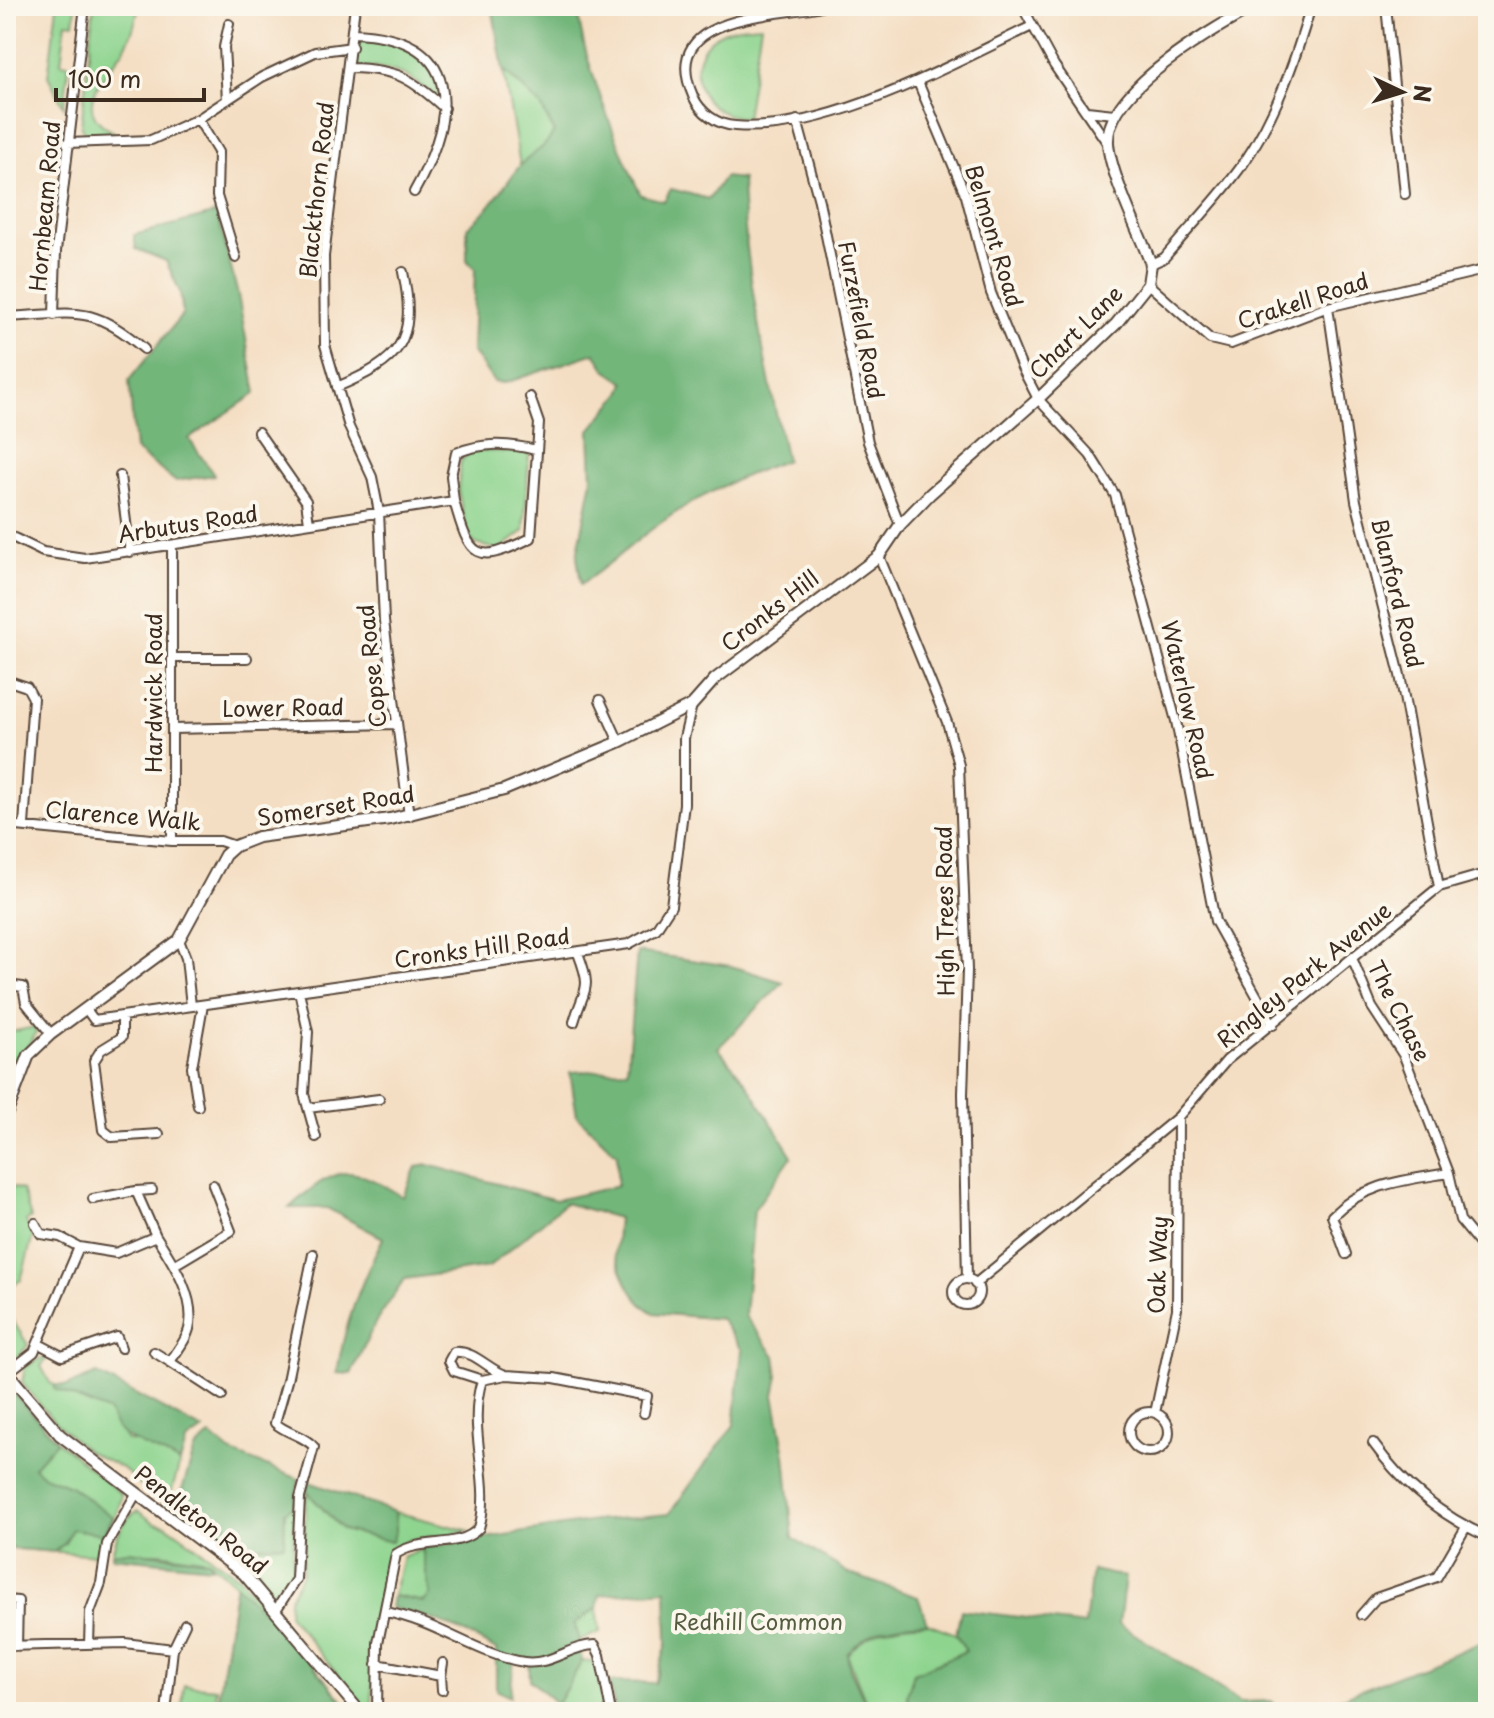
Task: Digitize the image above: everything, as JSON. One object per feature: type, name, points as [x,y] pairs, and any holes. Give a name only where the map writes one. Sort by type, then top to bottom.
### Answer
[{"type":"street","name":"Hornbeam Road","points":[[54,315],[56,251],[85,6]]},
{"type":"street","name":"Blackthorn Road","points":[[355,6],[350,68],[324,256],[325,345],[349,427],[372,477],[379,512]]},
{"type":"street","points":[[821,6],[724,22],[703,35],[690,56],[688,69],[693,96],[708,116],[730,126],[797,120],[861,103],[918,82],[1032,26]]},
{"type":"street","points":[[1022,6],[1108,144]]},
{"type":"street","points":[[1108,144],[1114,114],[1123,101],[1161,67],[1235,11],[1255,6]]},
{"type":"street","points":[[1151,264],[1164,258],[1242,164],[1265,127],[1295,64],[1311,6]]},
{"type":"street","points":[[1386,6],[1405,194]]},
{"type":"street","points":[[227,100],[224,47],[229,24]]},
{"type":"street","points":[[353,33],[377,34],[412,43],[438,69],[445,109],[441,135],[414,192]]},
{"type":"street","points":[[67,143],[151,140],[198,119],[262,77],[315,52],[352,47]]},
{"type":"street","points":[[350,68],[387,69],[416,82],[445,109]]},
{"type":"street","name":"Belmont Road","points":[[918,82],[966,196],[991,293],[1038,399]]},
{"type":"street","points":[[1087,111],[1114,114]]},
{"type":"street","points":[[198,119],[218,152],[217,196],[236,258]]},
{"type":"street","name":"Furzefield Road","points":[[797,120],[819,201],[868,442],[900,525]]},
{"type":"street","name":"Chart Lane","points":[[879,556],[900,525],[1116,324],[1148,284],[1151,264],[1108,144]]},
{"type":"street","name":"Crakell Road","points":[[1148,284],[1210,339],[1231,344],[1328,307],[1488,269]]},
{"type":"street","points":[[337,387],[376,370],[401,346],[410,304],[403,272]]},
{"type":"street","name":"Blanford Road","points":[[1328,307],[1356,501],[1400,675],[1439,887]]},
{"type":"street","points":[[6,317],[101,317],[144,349]]},
{"type":"street","points":[[530,397],[539,423],[531,538],[497,555],[477,550],[465,539],[454,501],[451,476],[456,453],[477,444],[514,444],[536,450]]},
{"type":"street","name":"Waterlow Road","points":[[1038,399],[1090,455],[1115,495],[1176,721],[1215,921],[1273,1025]]},
{"type":"street","points":[[258,432],[306,501],[309,523]]},
{"type":"street","points":[[120,476],[130,552]]},
{"type":"street","name":"Arbutus Road","points":[[6,534],[29,547],[56,555],[85,558],[454,501]]},
{"type":"street","name":"Copse Road","points":[[379,512],[382,603],[409,816]]},
{"type":"street","name":"Hardwick Road","points":[[172,545],[172,841]]},
{"type":"street","name":"Cronks Hill","points":[[692,705],[715,679],[879,556]]},
{"type":"street","name":"High Trees Road","points":[[879,556],[947,722],[959,765],[967,970],[963,1094],[971,1282]]},
{"type":"street","points":[[172,658],[247,658]]},
{"type":"street","points":[[6,680],[23,685],[33,698],[24,825]]},
{"type":"street","points":[[600,700],[619,742]]},
{"type":"street","name":"Somerset Road","points":[[6,1115],[29,1055],[51,1034],[179,940],[225,855],[235,846],[258,837],[409,816],[504,790],[619,742],[692,705]]},
{"type":"street","name":"Cronks Hill Road","points":[[86,1009],[94,1020],[629,944],[656,929],[671,906],[684,804],[684,738],[692,705]]},
{"type":"street","name":"Lower Road","points":[[172,729],[395,724]]},
{"type":"street","name":"Clarence Walk","points":[[6,825],[172,841],[220,841],[235,846]]},
{"type":"street","name":"Ringley Park Avenue","points":[[971,1282],[1178,1117],[1227,1060],[1439,887],[1488,873]]},
{"type":"street","points":[[179,940],[186,958],[191,1006]]},
{"type":"street","points":[[574,1022],[579,1005],[585,999],[588,978],[578,953]]},
{"type":"street","name":"The Chase","points":[[1352,958],[1372,1007],[1404,1056],[1449,1173],[1460,1220],[1488,1254]]},
{"type":"street","points":[[6,985],[23,987],[26,1003],[51,1034]]},
{"type":"street","points":[[299,991],[308,1032],[302,1076],[316,1137]]},
{"type":"street","points":[[198,1106],[192,1067],[203,1005]]},
{"type":"street","points":[[122,1016],[122,1037],[101,1050],[94,1061],[103,1130],[112,1137],[159,1134]]},
{"type":"street","points":[[308,1108],[379,1099]]},
{"type":"street","name":"Oak Way","points":[[1155,1413],[1177,1309],[1178,1117]]},
{"type":"street","points":[[1346,1254],[1332,1216],[1346,1202],[1377,1185],[1449,1173]]},
{"type":"street","points":[[174,1265],[231,1231],[213,1185]]},
{"type":"street","points":[[93,1199],[152,1190]]},
{"type":"street","points":[[136,1191],[187,1297],[190,1319],[185,1339],[170,1362]]},
{"type":"street","points":[[35,1223],[41,1234],[60,1237],[79,1247],[116,1253],[156,1236]]},
{"type":"street","points":[[6,1372],[28,1358],[39,1344],[79,1247]]},
{"type":"street","points":[[276,1610],[296,1579],[301,1488],[314,1447],[307,1439],[284,1431],[275,1423],[275,1413],[287,1381],[313,1254]]},
{"type":"street","points":[[114,1326],[121,1348]]},
{"type":"street","points":[[39,1344],[62,1356],[117,1337]]},
{"type":"street","points":[[154,1352],[222,1396]]},
{"type":"street","points":[[506,1375],[482,1380],[454,1371],[449,1361],[454,1352],[469,1355],[487,1364],[492,1371],[506,1375],[554,1378],[648,1392],[644,1413]]},
{"type":"street","name":"Pendleton Road","points":[[6,1372],[60,1435],[244,1574],[360,1712]]},
{"type":"street","points":[[377,1712],[377,1664],[396,1554],[405,1548],[462,1540],[479,1528],[481,1489],[474,1423],[482,1380]]},
{"type":"street","name":"Oak Way","points":[[1155,1413],[1165,1421],[1168,1436],[1157,1450],[1144,1451],[1133,1444],[1130,1425],[1137,1415],[1155,1413]]},
{"type":"street","points":[[1373,1443],[1412,1488],[1466,1527],[1488,1537]]},
{"type":"street","points":[[89,1644],[90,1612],[101,1583],[107,1544],[136,1494]]},
{"type":"street","points":[[1361,1615],[1376,1598],[1437,1577],[1466,1527]]},
{"type":"street","points":[[6,1600],[18,1601],[17,1646]]},
{"type":"street","points":[[385,1612],[424,1621],[492,1653],[524,1662],[540,1662],[595,1645],[611,1712]]},
{"type":"street","points":[[166,1712],[173,1649],[185,1624]]},
{"type":"street","points":[[6,1646],[125,1643],[173,1649]]},
{"type":"street","points":[[442,1690],[443,1663]]},
{"type":"street","points":[[377,1664],[441,1676]]},
{"type":"green space","points":[[57,6],[76,6],[74,23],[66,22],[61,63],[69,64],[64,107],[48,76]]},
{"type":"green space","points":[[94,6],[139,6],[127,44],[101,81],[92,103],[93,113],[100,123],[114,132],[114,137],[88,137],[81,127]]},
{"type":"green space","points":[[492,6],[580,6],[584,43],[592,70],[641,195],[664,201],[671,189],[709,199],[724,177],[742,179],[752,284],[786,460],[736,480],[689,504],[581,584],[577,556],[592,480],[590,430],[621,393],[625,383],[606,370],[595,353],[505,383],[494,382],[472,351],[475,269],[467,260],[467,228],[489,207],[522,163],[554,132],[541,106],[503,69]]},
{"type":"green space","points":[[761,25],[746,118],[727,114],[713,106],[703,94],[697,67],[701,53],[710,41],[723,32]]},
{"type":"green space","points":[[357,37],[392,42],[415,51],[431,69],[442,104],[404,75],[384,68],[357,67]]},
{"type":"green space","points":[[503,69],[541,106],[554,132],[544,149],[520,165]]},
{"type":"green space","points":[[217,213],[238,295],[256,393],[189,439],[214,475],[175,481],[135,450],[129,380],[183,314],[180,292],[166,261],[136,249],[134,235]]},
{"type":"green space","points":[[472,450],[529,453],[524,531],[499,550],[476,544],[468,537],[458,490],[461,461]]},
{"type":"green space","name":"Redhill Common","points":[[637,952],[731,966],[783,982],[718,1048],[746,1082],[792,1156],[754,1210],[745,1316],[775,1356],[778,1376],[774,1395],[785,1455],[793,1538],[850,1574],[918,1597],[927,1623],[874,1633],[847,1654],[850,1669],[870,1712],[616,1712],[609,1682],[655,1683],[667,1644],[666,1590],[600,1595],[597,1608],[575,1623],[582,1661],[557,1704],[530,1680],[529,1662],[514,1660],[510,1697],[496,1690],[496,1650],[445,1624],[391,1608],[393,1596],[424,1602],[430,1595],[422,1548],[595,1521],[669,1514],[734,1425],[742,1350],[721,1319],[654,1313],[641,1304],[627,1284],[615,1255],[618,1218],[565,1203],[489,1267],[405,1279],[375,1323],[351,1374],[337,1373],[344,1338],[361,1287],[383,1238],[327,1208],[289,1208],[320,1183],[343,1173],[368,1178],[403,1197],[416,1167],[429,1165],[556,1200],[617,1186],[617,1154],[577,1116],[570,1072],[627,1070]]},
{"type":"green space","points":[[35,1027],[36,1033],[17,1064],[6,1101],[6,1033]]},
{"type":"green space","points":[[6,1185],[22,1190],[31,1218],[26,1221],[33,1236],[21,1280],[6,1289],[11,1245]]},
{"type":"green space","points":[[6,1310],[28,1345],[18,1357],[6,1355]]},
{"type":"green space","points":[[42,1358],[46,1360],[41,1366],[50,1383],[55,1385],[54,1389],[110,1412],[127,1441],[141,1442],[180,1463],[167,1507],[122,1468],[87,1451],[53,1420],[22,1383],[25,1367]]},
{"type":"green space","points":[[97,1374],[203,1430],[186,1442],[180,1463],[128,1438],[114,1423],[109,1412],[54,1389],[55,1385],[67,1386]]},
{"type":"green space","points":[[6,1384],[57,1441],[121,1494],[99,1555],[6,1548]]},
{"type":"green space","points":[[6,1384],[57,1441],[34,1467],[44,1476],[70,1486],[113,1517],[103,1534],[72,1529],[65,1543],[54,1552],[6,1548]]},
{"type":"green space","points":[[210,1435],[230,1452],[299,1479],[294,1506],[285,1512],[284,1544],[246,1547],[228,1526],[185,1518],[175,1512],[195,1449]]},
{"type":"green space","points":[[309,1482],[395,1512],[396,1530],[392,1542],[343,1530],[307,1492]]},
{"type":"green space","points":[[307,1492],[343,1530],[391,1541],[396,1530],[395,1512],[470,1531],[409,1540],[391,1552],[373,1644],[372,1711],[368,1712],[288,1614],[289,1599],[302,1574]]},
{"type":"green space","points":[[294,1506],[293,1568],[282,1594],[276,1596],[232,1554],[185,1519],[221,1523],[234,1532],[246,1547],[284,1544],[285,1511]]},
{"type":"green space","points":[[138,1511],[155,1523],[166,1525],[240,1578],[352,1712],[216,1712],[236,1584],[208,1560],[160,1553],[112,1553],[125,1523]]},
{"type":"green space","points":[[422,1548],[430,1595],[425,1602],[393,1596],[403,1557]]},
{"type":"green space","points":[[128,1551],[208,1560],[212,1567],[112,1557],[112,1553]]},
{"type":"green space","points":[[1092,1570],[1125,1577],[1119,1624],[1241,1702],[1272,1701],[1278,1712],[910,1712],[907,1695],[914,1673],[966,1651],[956,1634],[961,1610],[1085,1625]]},
{"type":"green space","points":[[236,1584],[261,1609],[266,1609],[352,1712],[216,1712]]},
{"type":"green space","points":[[597,1608],[600,1632],[578,1641],[575,1623]]},
{"type":"green space","points":[[927,1623],[956,1634],[966,1651],[914,1673],[907,1695],[910,1712],[870,1712],[847,1654],[874,1633]]},
{"type":"green space","points":[[1488,1640],[1488,1712],[1334,1712],[1330,1702]]},
{"type":"green space","points":[[582,1661],[595,1662],[606,1712],[569,1712],[557,1704]]},
{"type":"green space","points":[[184,1685],[216,1688],[213,1712],[182,1710]]}]
